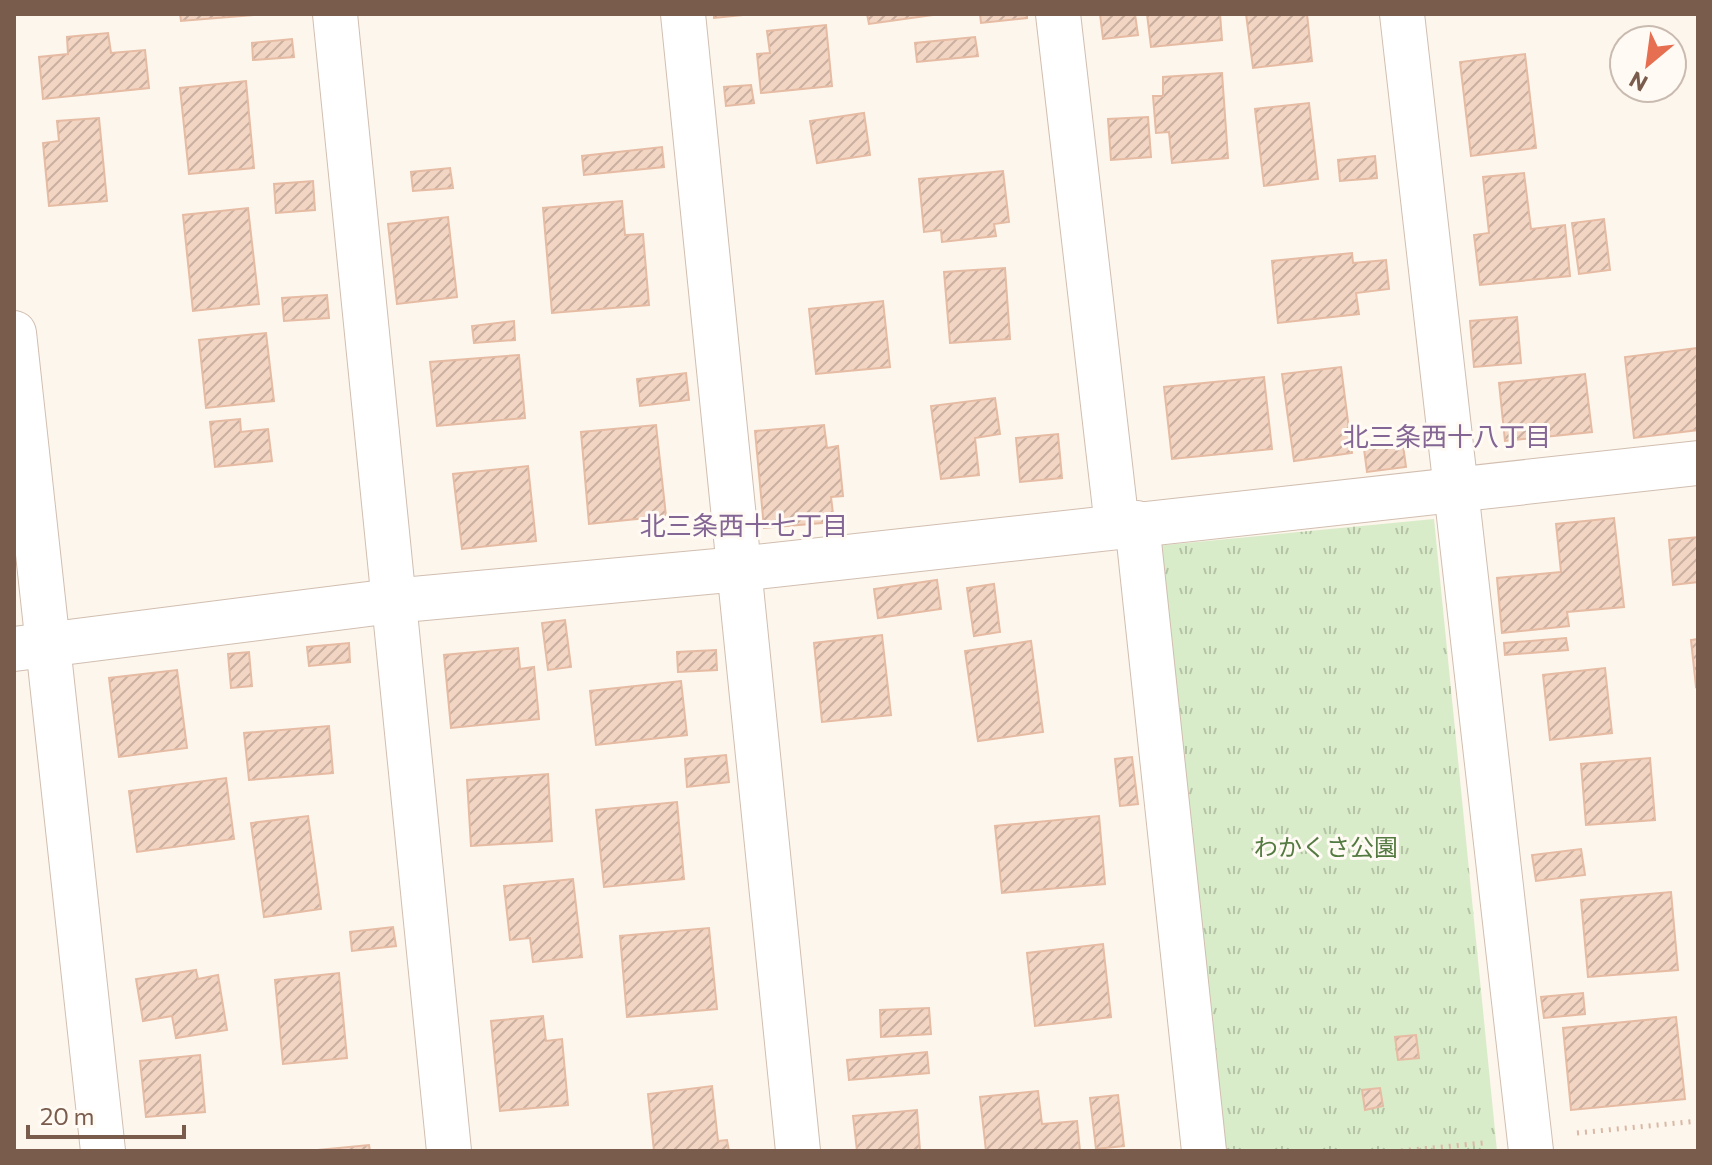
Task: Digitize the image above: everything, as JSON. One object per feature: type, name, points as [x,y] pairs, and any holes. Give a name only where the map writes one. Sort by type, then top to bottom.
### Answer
[{"type":"street","points":[[335,14],[449,1151]]},
{"type":"street","points":[[683,14],[798,1151]]},
{"type":"street","points":[[1058,14],[1127,524],[1204,1151]]},
{"type":"street","points":[[1402,14],[1531,1151]]},
{"type":"street","points":[[14,333],[31,647],[103,1151]]},
{"type":"street","points":[[31,647],[392,601],[739,569],[1698,463]]},
{"type":"green space","name":"わかくさ公園","points":[[1434,519],[1497,1151],[1215,1151],[1155,546]]},
{"type":"building","points":[[180,14],[253,14],[253,15],[181,21]]},
{"type":"building","points":[[714,14],[753,14],[714,18]]},
{"type":"building","points":[[867,14],[940,14],[869,24]]},
{"type":"building","points":[[980,14],[1027,14],[1027,18],[981,23]]},
{"type":"building","points":[[1100,14],[1135,14],[1138,35],[1103,39]]},
{"type":"building","points":[[1147,14],[1220,14],[1222,40],[1151,47]]},
{"type":"building","points":[[1246,14],[1307,14],[1312,61],[1253,68]]},
{"type":"building","points":[[826,25],[832,86],[761,93],[757,54],[770,53],[767,31]]},
{"type":"building","points":[[108,33],[111,53],[145,50],[149,88],[43,99],[39,57],[68,54],[67,37]]},
{"type":"building","points":[[975,37],[978,56],[917,62],[915,43]]},
{"type":"building","points":[[292,39],[294,57],[253,60],[252,43]]},
{"type":"building","points":[[1525,54],[1536,148],[1471,156],[1460,62]]},
{"type":"building","points":[[1222,73],[1228,158],[1172,163],[1169,132],[1156,133],[1153,96],[1163,96],[1163,77]]},
{"type":"building","points":[[246,81],[254,168],[189,174],[180,88]]},
{"type":"building","points":[[751,85],[754,103],[726,106],[724,87]]},
{"type":"building","points":[[1309,103],[1318,179],[1264,186],[1255,109]]},
{"type":"building","points":[[864,113],[870,155],[817,163],[810,121]]},
{"type":"building","points":[[1148,117],[1151,157],[1111,160],[1108,119]]},
{"type":"building","points":[[99,118],[107,201],[49,206],[43,143],[59,141],[57,121]]},
{"type":"building","points":[[662,147],[664,167],[584,175],[582,156]]},
{"type":"building","points":[[1375,156],[1377,178],[1340,181],[1338,160]]},
{"type":"building","points":[[450,168],[453,188],[413,191],[411,172]]},
{"type":"building","points":[[1003,171],[1009,222],[994,224],[996,236],[942,242],[941,230],[924,232],[919,179]]},
{"type":"building","points":[[1524,173],[1531,229],[1565,225],[1570,276],[1480,285],[1474,235],[1489,233],[1483,177]]},
{"type":"building","points":[[313,181],[315,210],[276,213],[274,184]]},
{"type":"building","points":[[622,201],[625,235],[643,234],[649,305],[552,313],[543,208]]},
{"type":"building","points":[[248,208],[259,304],[193,311],[183,215]]},
{"type":"building","points":[[448,217],[457,297],[397,304],[388,224]]},
{"type":"building","points":[[1604,219],[1610,270],[1579,274],[1572,223]]},
{"type":"building","points":[[1352,253],[1353,263],[1386,260],[1389,289],[1356,293],[1359,314],[1278,323],[1272,261]]},
{"type":"building","points":[[1005,268],[1010,339],[950,343],[944,272]]},
{"type":"building","points":[[327,295],[329,318],[284,321],[282,298]]},
{"type":"building","points":[[883,301],[890,367],[816,374],[809,309]]},
{"type":"building","points":[[1517,317],[1521,363],[1474,367],[1470,321]]},
{"type":"building","points":[[514,321],[515,340],[474,343],[472,326]]},
{"type":"building","points":[[266,333],[274,401],[206,408],[199,340]]},
{"type":"building","points":[[1698,348],[1698,430],[1634,438],[1625,357]]},
{"type":"building","points":[[519,355],[525,418],[437,426],[430,362]]},
{"type":"building","points":[[1341,367],[1352,453],[1294,461],[1282,374]]},
{"type":"building","points":[[686,373],[689,400],[640,406],[637,379]]},
{"type":"building","points":[[1585,374],[1592,432],[1505,441],[1499,383]]},
{"type":"building","points":[[1264,377],[1272,449],[1172,459],[1164,387]]},
{"type":"building","points":[[995,398],[1000,434],[975,438],[979,475],[941,479],[931,406]]},
{"type":"building","points":[[240,419],[241,432],[268,429],[272,461],[215,467],[210,422]]},
{"type":"building","points":[[656,425],[666,516],[589,524],[581,432]]},
{"type":"building","points":[[824,425],[827,448],[838,446],[843,496],[831,497],[834,522],[764,528],[755,431]]},
{"type":"building","points":[[1058,434],[1062,478],[1020,482],[1016,438]]},
{"type":"building","points":[[1403,445],[1406,467],[1367,472],[1364,449]]},
{"type":"building","points":[[528,466],[536,541],[462,549],[453,474]]},
{"type":"building","points":[[1614,518],[1624,607],[1567,612],[1569,626],[1502,633],[1497,578],[1561,572],[1556,524]]},
{"type":"building","points":[[1698,537],[1698,582],[1673,585],[1669,540]]},
{"type":"building","points":[[937,580],[941,609],[878,618],[874,589]]},
{"type":"building","points":[[994,584],[1000,632],[974,636],[967,588]]},
{"type":"building","points":[[565,620],[571,667],[548,670],[542,623]]},
{"type":"building","points":[[882,635],[891,715],[822,722],[814,643]]},
{"type":"building","points":[[1566,638],[1568,650],[1505,655],[1504,643]]},
{"type":"building","points":[[1698,639],[1698,686],[1696,687],[1691,640]]},
{"type":"building","points":[[1031,641],[1043,732],[978,741],[965,651]]},
{"type":"building","points":[[349,643],[350,662],[309,666],[307,647]]},
{"type":"building","points":[[518,648],[520,669],[534,667],[539,719],[451,728],[444,655]]},
{"type":"building","points":[[716,650],[717,670],[678,672],[677,652]]},
{"type":"building","points":[[249,652],[252,686],[231,688],[228,654]]},
{"type":"building","points":[[1605,668],[1612,733],[1550,740],[1543,675]]},
{"type":"building","points":[[177,670],[187,748],[119,757],[109,678]]},
{"type":"building","points":[[681,681],[687,735],[596,745],[590,691]]},
{"type":"building","points":[[329,726],[333,773],[249,780],[244,733]]},
{"type":"building","points":[[726,755],[729,782],[687,787],[685,759]]},
{"type":"building","points":[[1132,757],[1138,804],[1120,806],[1115,759]]},
{"type":"building","points":[[1650,758],[1655,820],[1586,825],[1581,764]]},
{"type":"building","points":[[548,774],[552,841],[471,846],[467,780]]},
{"type":"building","points":[[226,778],[234,839],[137,852],[129,791]]},
{"type":"building","points":[[677,802],[684,879],[604,887],[596,810]]},
{"type":"building","points":[[308,816],[321,909],[264,917],[251,823]]},
{"type":"building","points":[[1099,816],[1105,884],[1002,893],[995,826]]},
{"type":"building","points":[[1581,849],[1585,875],[1536,881],[1532,855]]},
{"type":"building","points":[[573,879],[582,957],[533,962],[530,938],[510,940],[504,886]]},
{"type":"building","points":[[1671,892],[1678,970],[1588,977],[1581,900]]},
{"type":"building","points":[[393,927],[396,946],[352,951],[350,932]]},
{"type":"building","points":[[709,928],[717,1009],[627,1017],[620,936]]},
{"type":"building","points":[[1103,944],[1111,1017],[1035,1026],[1027,953]]},
{"type":"building","points":[[196,970],[198,979],[218,975],[227,1030],[176,1038],[172,1016],[143,1021],[136,979]]},
{"type":"building","points":[[339,973],[347,1058],[283,1064],[275,980]]},
{"type":"building","points":[[1583,993],[1585,1014],[1544,1018],[1541,997]]},
{"type":"building","points":[[929,1008],[931,1034],[881,1037],[880,1010]]},
{"type":"building","points":[[543,1016],[546,1041],[562,1039],[568,1105],[500,1111],[491,1021]]},
{"type":"building","points":[[1676,1017],[1685,1099],[1571,1110],[1563,1028]]},
{"type":"building","points":[[1416,1035],[1419,1058],[1398,1060],[1395,1037]]},
{"type":"building","points":[[927,1052],[929,1073],[849,1080],[847,1060]]},
{"type":"building","points":[[200,1055],[205,1112],[146,1117],[140,1061]]},
{"type":"building","points":[[712,1086],[718,1141],[727,1140],[729,1151],[654,1151],[648,1094]]},
{"type":"building","points":[[1380,1088],[1383,1106],[1365,1110],[1362,1090]]},
{"type":"building","points":[[1038,1091],[1042,1124],[1077,1121],[1080,1151],[986,1151],[980,1097]]},
{"type":"building","points":[[1118,1095],[1124,1146],[1096,1149],[1090,1098]]},
{"type":"building","points":[[917,1110],[920,1151],[857,1151],[853,1116]]},
{"type":"building","points":[[369,1145],[370,1151],[307,1151]]},
{"type":"district","name":"北三条西十八丁目","points":[[1447,437]]},
{"type":"district","name":"北三条西十七丁目","points":[[744,526]]}]
